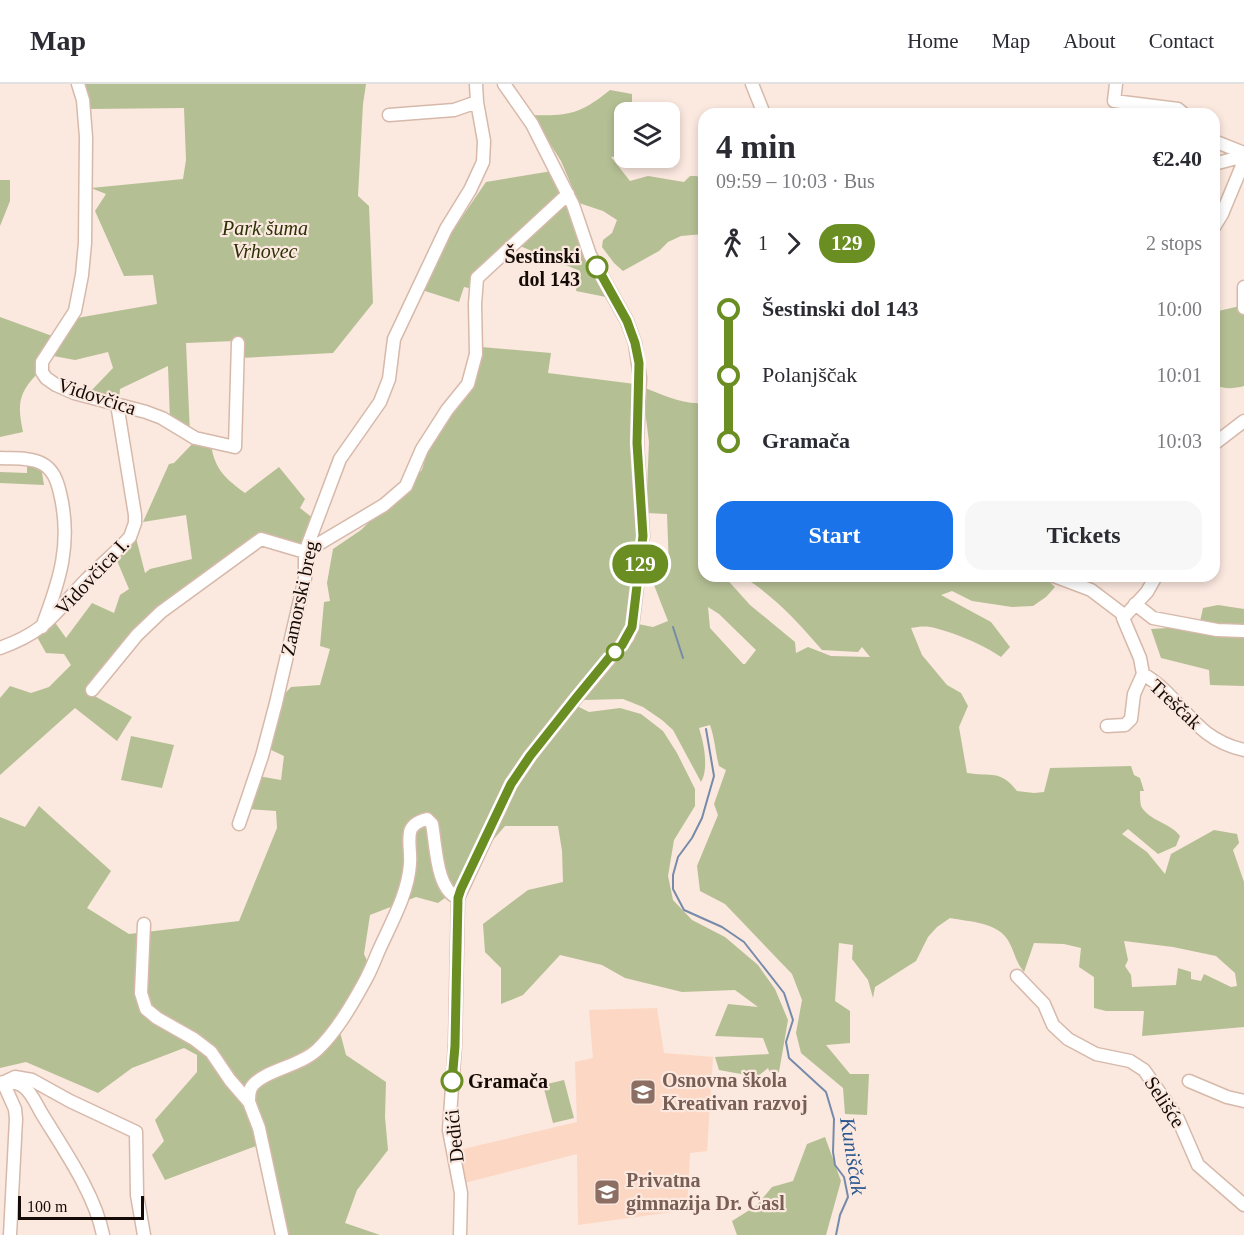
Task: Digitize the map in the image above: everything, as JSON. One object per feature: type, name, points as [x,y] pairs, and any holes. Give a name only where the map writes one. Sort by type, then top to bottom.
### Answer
[{"type":"street","name":"Vidovčica","points":[[78,84],[83,100],[86,137],[85,243],[82,275],[75,311],[46,354],[41,367],[46,378],[74,393],[162,418],[195,438],[235,447],[238,343]]},
{"type":"street","name":"Zamorski breg","points":[[239,824],[262,756],[276,703],[305,578],[305,552],[340,459],[380,402],[389,379],[394,339],[447,229],[470,190],[483,162],[484,141],[476,84]]},
{"type":"street","name":"Dedići","points":[[460,1235],[460,1193],[449,1130],[455,1046],[458,898],[511,784],[576,698],[628,637],[632,627],[643,536],[637,443],[640,378],[635,343],[627,321],[590,255],[568,194],[532,124],[504,84]]},
{"type":"street","points":[[752,84],[762,108]]},
{"type":"street","points":[[1116,84],[1114,101],[1170,108]]},
{"type":"street","points":[[389,115],[454,110],[477,102]]},
{"type":"street","points":[[1220,144],[1244,155]]},
{"type":"street","points":[[1220,163],[1244,155]]},
{"type":"street","points":[[1220,217],[1244,161]]},
{"type":"street","points":[[92,690],[137,635],[161,612],[261,540],[305,552],[384,506],[406,486],[422,449],[447,410],[468,384],[476,354],[477,278],[568,194]]},
{"type":"street","points":[[1244,287],[1244,307]]},
{"type":"street","name":"Vidovčica I.","points":[[0,648],[27,637],[52,619],[85,581],[130,537],[133,531],[135,515],[117,404]]},
{"type":"street","points":[[1220,439],[1244,421]]},
{"type":"street","points":[[0,458],[32,460],[46,466],[54,474],[64,508],[65,548],[54,597],[41,628]]},
{"type":"street","points":[[1070,582],[1091,590],[1125,615]]},
{"type":"street","points":[[1143,674],[1140,657],[1123,621],[1125,615],[1147,592],[1153,582]]},
{"type":"street","points":[[1135,604],[1153,618],[1217,630],[1244,631]]},
{"type":"street","name":"Treščak","points":[[1107,726],[1125,725],[1131,719],[1134,694],[1143,674],[1165,689],[1185,714],[1216,741],[1244,750]]},
{"type":"street","points":[[249,1102],[249,1092],[253,1085],[262,1078],[302,1061],[332,1034],[361,987],[395,916],[410,864],[408,843],[411,828],[418,822],[427,819],[432,824],[440,871],[451,896],[458,898]]},
{"type":"street","points":[[144,924],[141,993],[146,1008],[157,1018],[194,1039],[211,1052],[230,1080],[249,1102],[259,1128],[282,1235]]},
{"type":"street","name":"Selišće","points":[[1017,976],[1044,1004],[1053,1025],[1068,1039],[1096,1054],[1130,1061],[1144,1070],[1179,1119],[1198,1165],[1244,1205]]},
{"type":"street","points":[[1,1083],[19,1076],[32,1080],[136,1132],[137,1195],[144,1235]]},
{"type":"street","points":[[1189,1081],[1227,1097],[1244,1101]]},
{"type":"street","points":[[1,1083],[15,1108],[16,1119],[10,1235]]},
{"type":"street","points":[[1,1083],[17,1083],[27,1090],[90,1198],[103,1235]]},
{"type":"shaded area","name":"Osnovna škola Kreativan razvoj","points":[[657,1008],[664,1053],[713,1057],[707,1151],[690,1153],[687,1210],[578,1225],[577,1154],[464,1183],[459,1150],[577,1122],[575,1062],[593,1058],[589,1010]]},
{"type":"green space","name":"Park šuma Vrhovec","points":[[82,84],[366,84],[358,196],[369,206],[373,303],[333,353],[240,358],[235,341],[186,343],[190,434],[170,420],[168,366],[120,389],[119,402],[89,393],[113,368],[108,352],[75,360],[48,355],[68,333],[77,318],[157,304],[153,275],[124,276],[95,211],[106,194],[91,188],[183,179],[186,160],[184,108],[89,109]]},
{"type":"green space","points":[[610,90],[632,94],[632,102],[614,102],[614,157],[611,157],[614,161],[614,168],[620,168],[630,181],[648,176],[684,182],[690,176],[697,176],[698,234],[681,236],[668,242],[659,251],[623,271],[614,263],[602,247],[603,240],[612,233],[617,220],[603,211],[579,203],[561,161],[532,115],[565,114],[582,109]]},
{"type":"green space","points":[[552,171],[611,298],[576,291],[580,271],[520,246],[486,275],[478,290],[464,287],[459,302],[422,290],[449,236],[486,182]]},
{"type":"green space","points":[[0,180],[10,180],[10,201],[0,226]]},
{"type":"green space","points":[[1240,306],[1244,316],[1244,386],[1220,387],[1220,311]]},
{"type":"green space","points":[[0,317],[55,337],[35,362],[36,375],[22,395],[20,415],[23,432],[0,437]]},
{"type":"green space","points":[[481,347],[551,353],[548,373],[635,384],[631,413],[640,542],[625,632],[564,703],[589,712],[620,708],[641,714],[663,731],[677,753],[695,789],[695,806],[674,840],[668,876],[673,900],[692,920],[725,937],[758,965],[775,989],[788,1020],[779,1072],[772,1077],[768,1068],[757,1077],[719,1070],[715,1057],[769,1054],[763,1038],[715,1036],[728,1004],[758,1007],[735,990],[682,992],[625,978],[602,965],[560,955],[523,995],[501,1004],[501,968],[485,952],[483,924],[528,890],[563,882],[558,826],[505,826],[487,847],[474,877],[438,903],[416,897],[370,915],[364,954],[373,974],[336,1017],[346,1055],[386,1082],[385,1117],[388,1150],[357,1190],[345,1223],[380,1235],[286,1235],[267,1142],[165,1180],[152,1155],[164,1141],[155,1120],[197,1072],[197,1055],[184,1048],[132,1068],[98,1093],[26,1062],[0,1068],[0,817],[25,827],[39,806],[111,871],[87,908],[129,934],[239,921],[277,828],[276,811],[247,809],[258,776],[281,780],[284,756],[267,748],[279,700],[291,687],[320,685],[330,649],[320,646],[324,602],[330,601],[327,583],[333,549],[361,530],[422,470],[428,449],[435,436],[466,395]]},
{"type":"green space","points":[[642,387],[680,401],[698,403],[698,582],[729,582],[750,605],[795,642],[796,653],[808,647],[831,656],[870,657],[862,647],[858,652],[822,650],[785,610],[750,582],[1050,582],[1055,587],[1033,606],[1012,607],[972,601],[952,591],[941,595],[991,622],[1010,647],[1001,657],[977,643],[948,632],[928,627],[911,628],[922,655],[947,685],[961,693],[968,706],[959,727],[967,773],[995,775],[1005,779],[1017,791],[1034,793],[1044,792],[1050,768],[1131,766],[1134,775],[1140,778],[1144,791],[1140,791],[1141,806],[1149,815],[1180,836],[1176,846],[1158,854],[1128,829],[1122,834],[1147,852],[1165,874],[1171,854],[1214,830],[1237,834],[1239,843],[1233,850],[1244,882],[1244,1027],[1142,1036],[1144,1011],[1106,1011],[1094,1008],[1094,977],[1079,967],[1081,948],[1064,944],[1034,943],[1024,972],[1009,942],[998,930],[983,924],[950,918],[928,937],[916,961],[875,987],[873,998],[868,980],[852,959],[853,945],[839,943],[835,1001],[850,1011],[850,1043],[826,1045],[850,1074],[869,1074],[867,1115],[845,1114],[843,1088],[801,1053],[796,1033],[802,1000],[792,974],[725,904],[700,891],[697,866],[718,815],[714,804],[726,770],[719,766],[710,725],[699,728],[705,763],[701,782],[673,730],[662,720],[643,707],[623,699],[584,700],[584,694],[623,652],[638,624],[653,627],[668,621],[654,585],[669,569],[667,514],[646,513],[649,442]],"holes":[[[708,607],[719,614],[756,650],[745,664],[710,628]],[[1124,941],[1173,947],[1216,956],[1235,973],[1237,986],[1231,987],[1204,974],[1201,981],[1191,979],[1191,972],[1178,968],[1176,985],[1132,987],[1131,975],[1125,966],[1128,960]]]},
{"type":"green space","points":[[195,441],[211,445],[215,461],[222,473],[245,493],[279,467],[305,499],[300,508],[314,519],[303,548],[261,536],[156,613],[91,694],[132,717],[117,741],[75,708],[0,775],[0,698],[10,686],[31,693],[49,687],[71,665],[64,654],[46,653],[36,635],[54,621],[66,638],[92,603],[114,613],[120,595],[129,589],[115,556],[135,534],[145,573],[150,569],[192,559],[186,515],[143,522],[169,464],[174,463]]},
{"type":"green space","points":[[27,462],[41,467],[44,485],[0,483],[0,472],[27,473]]},
{"type":"green space","points":[[1218,605],[1244,609],[1244,686],[1210,685],[1209,670],[1161,658],[1151,629],[1199,626],[1203,608]]},
{"type":"green space","points":[[131,736],[174,745],[162,788],[121,780]]},
{"type":"green space","points":[[564,1080],[574,1118],[553,1123],[543,1085]]},
{"type":"green space","points":[[825,1137],[841,1181],[826,1235],[737,1235],[732,1221],[756,1206],[772,1187],[793,1181],[807,1144]]},
{"type":"waterway","name":"Kuniščak","points":[[673,627],[683,658]]},
{"type":"waterway","name":"Kuniščak","points":[[706,729],[714,776],[702,818],[692,838],[678,857],[673,875],[673,889],[684,910],[722,927],[744,942],[784,993],[793,1020],[786,1042],[789,1058],[826,1092],[834,1119],[835,1165],[844,1177],[848,1197],[840,1215],[836,1235]]},
{"type":"bus line","name":"129","points":[[452,1081],[455,1046],[456,933],[458,898],[461,889],[511,784],[576,698],[622,645],[632,627],[643,536],[637,443],[639,363],[627,321],[597,267]]},
{"type":"place","name":"Šestinski dol 143","points":[[597,267]]},
{"type":"place","name":"Gramača","points":[[452,1081]]},
{"type":"place","name":"Osnovna škola Kreativan razvoj","points":[[643,1092]]},
{"type":"place","name":"Privatna gimnazija Dr. Časl","points":[[607,1192]]}]
